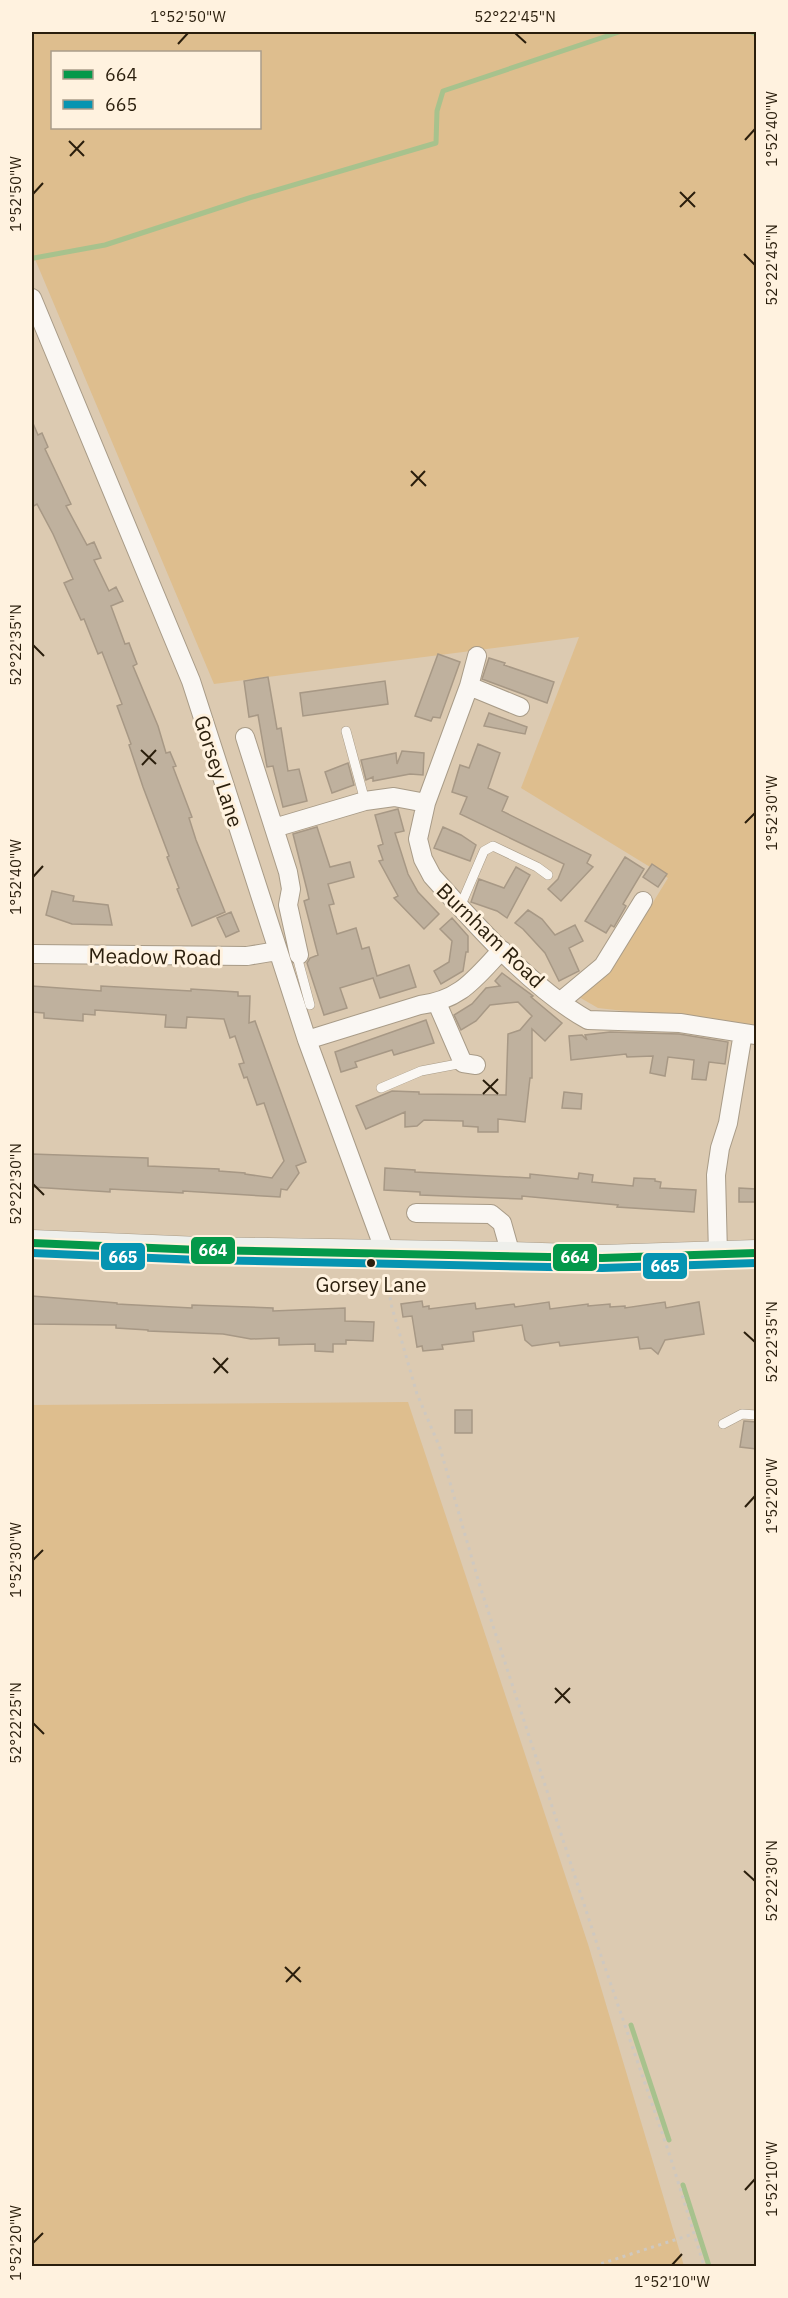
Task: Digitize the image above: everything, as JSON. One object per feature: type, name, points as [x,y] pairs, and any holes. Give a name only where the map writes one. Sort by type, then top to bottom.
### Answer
[{"type":"street","name":"Gorsey Lane","points":[[32,298],[191,681],[307,1040],[385,1252]]},
{"type":"street","name":"Burnham Road","points":[[477,656],[469,686],[426,803],[418,839],[423,859],[432,876],[502,950],[526,973],[588,1020],[680,1023],[750,1034],[716,1175],[718,1254]]},
{"type":"street","points":[[469,686],[520,707]]},
{"type":"street","points":[[245,737],[288,872],[291,889],[288,905],[298,955]]},
{"type":"street","points":[[274,828],[365,801],[394,797],[426,803]]},
{"type":"street","points":[[561,1001],[603,966],[643,901]]},
{"type":"street","points":[[307,1040],[420,1005],[437,1003],[457,994],[502,950]]},
{"type":"street","name":"Meadow Road","points":[[32,954],[247,956],[277,951]]},
{"type":"street","points":[[437,1003],[469,1064]]},
{"type":"street","points":[[416,1213],[491,1214],[502,1223],[511,1255]]},
{"type":"street","points":[[32,1243],[200,1250],[602,1258],[756,1253]]},
{"type":"lane","points":[[346,731],[365,801]]},
{"type":"lane","points":[[460,907],[484,851],[488,847],[493,846],[548,875]]},
{"type":"lane","points":[[298,955],[310,1005]]},
{"type":"lane","points":[[381,1088],[421,1071],[469,1064]]},
{"type":"lane","points":[[723,1424],[742,1414],[756,1415]]},
{"type":"path","points":[[385,1252],[391,1304],[417,1395],[440,1448],[483,1594],[599,1950],[670,2156],[704,2266]]},
{"type":"path","points":[[594,2266],[693,2234]]},
{"type":"shaded area","points":[[32,32],[756,32],[756,1026],[598,1008],[579,997],[606,975],[668,878],[521,788],[579,637],[214,684],[32,252]]},
{"type":"shaded area","points":[[408,1402],[588,1944],[684,2266],[32,2266],[32,1405]]},
{"type":"building","points":[[32,421],[38,435],[42,433],[48,447],[45,449],[71,504],[66,506],[87,545],[94,542],[101,558],[94,560],[109,591],[116,587],[123,601],[111,606],[125,644],[129,643],[137,664],[133,666],[158,726],[166,753],[170,752],[176,766],[173,767],[192,817],[189,818],[196,840],[225,912],[192,926],[177,889],[179,888],[167,857],[169,856],[129,745],[131,744],[117,706],[122,704],[102,652],[98,654],[84,619],[81,620],[64,583],[73,579],[53,534],[37,504],[32,507]]},
{"type":"building","points":[[438,654],[460,662],[440,718],[433,717],[431,721],[415,716]]},
{"type":"building","points":[[489,658],[554,682],[547,703],[482,679]]},
{"type":"building","points":[[268,677],[277,729],[281,728],[288,771],[299,769],[307,801],[283,807],[273,766],[267,767],[258,715],[249,717],[244,681]]},
{"type":"building","points":[[385,681],[388,704],[303,716],[300,693]]},
{"type":"building","points":[[489,713],[527,727],[525,734],[484,726]]},
{"type":"building","points":[[478,744],[500,753],[488,788],[508,797],[502,811],[591,855],[587,863],[593,867],[561,901],[548,889],[558,879],[564,864],[460,814],[467,797],[452,792],[460,765],[469,768]]},
{"type":"building","points":[[402,751],[424,753],[423,775],[410,774],[373,781],[373,777],[366,780],[361,760],[396,753],[397,764]]},
{"type":"building","points":[[348,763],[354,785],[332,793],[325,772]]},
{"type":"building","points":[[398,809],[404,831],[395,833],[408,874],[418,892],[439,914],[424,929],[394,898],[398,896],[379,861],[383,860],[378,846],[383,844],[375,815]]},
{"type":"building","points":[[317,827],[330,867],[350,862],[354,877],[328,884],[334,904],[329,905],[337,934],[356,928],[362,949],[369,947],[377,976],[409,965],[416,987],[380,998],[373,978],[340,988],[347,1008],[324,1015],[307,963],[310,958],[318,955],[304,901],[309,899],[293,834]]},
{"type":"building","points":[[443,827],[476,845],[470,861],[434,848]]},
{"type":"building","points":[[625,857],[644,869],[623,904],[626,906],[614,927],[611,925],[606,933],[585,921]]},
{"type":"building","points":[[652,864],[667,874],[658,887],[643,877]]},
{"type":"building","points":[[516,867],[530,875],[507,918],[497,911],[471,902],[479,879],[504,888]]},
{"type":"building","points":[[52,891],[74,896],[73,901],[108,905],[112,925],[72,924],[46,915]]},
{"type":"building","points":[[528,910],[542,919],[555,935],[575,925],[583,941],[569,948],[579,971],[559,981],[545,953],[515,923]]},
{"type":"building","points":[[231,912],[239,931],[226,937],[217,918]]},
{"type":"building","points":[[452,918],[468,936],[468,952],[466,952],[463,971],[441,984],[434,971],[449,962],[452,941],[440,929]]},
{"type":"building","points":[[502,973],[533,996],[531,997],[562,1023],[545,1041],[532,1029],[532,1078],[530,1078],[525,1122],[498,1119],[498,1132],[478,1132],[478,1127],[463,1126],[463,1121],[424,1120],[417,1126],[405,1127],[405,1112],[366,1129],[356,1106],[392,1091],[419,1092],[419,1094],[506,1095],[508,1034],[520,1030],[532,1016],[518,1002],[490,1005],[476,1021],[461,1030],[454,1015],[472,1004],[486,988],[500,986],[495,981]]},
{"type":"building","points":[[32,986],[101,991],[101,986],[191,991],[191,989],[238,992],[238,996],[250,996],[249,1023],[255,1021],[306,1162],[296,1166],[299,1173],[287,1190],[281,1189],[280,1197],[183,1191],[183,1193],[110,1189],[110,1192],[32,1187],[32,1154],[148,1158],[148,1166],[219,1169],[219,1171],[272,1178],[284,1161],[264,1103],[257,1105],[247,1077],[244,1078],[239,1064],[244,1063],[235,1036],[230,1038],[224,1019],[187,1017],[186,1028],[165,1027],[166,1015],[95,1010],[95,1015],[83,1014],[83,1021],[44,1018],[44,1013],[32,1012]]},
{"type":"building","points":[[426,1020],[434,1043],[394,1055],[392,1050],[355,1062],[357,1067],[341,1072],[335,1052]]},
{"type":"building","points":[[610,1032],[679,1034],[728,1042],[725,1064],[709,1062],[706,1080],[692,1079],[694,1060],[668,1057],[665,1076],[650,1073],[653,1056],[627,1057],[626,1054],[571,1060],[569,1036],[582,1035],[587,1040],[585,1035]]},
{"type":"building","points":[[564,1092],[582,1094],[581,1109],[562,1108]]},
{"type":"building","points":[[385,1168],[415,1170],[415,1172],[530,1178],[530,1174],[578,1179],[579,1173],[593,1175],[592,1182],[633,1186],[634,1178],[655,1179],[661,1182],[660,1188],[696,1190],[694,1212],[617,1207],[618,1205],[522,1196],[522,1199],[420,1195],[420,1192],[384,1190]]},
{"type":"building","points":[[739,1188],[756,1189],[756,1202],[739,1202]]},
{"type":"building","points":[[32,1296],[192,1308],[192,1305],[273,1308],[273,1311],[345,1308],[345,1321],[374,1322],[373,1341],[346,1340],[346,1344],[333,1344],[333,1352],[315,1351],[315,1344],[279,1345],[279,1338],[251,1339],[223,1334],[148,1331],[116,1328],[116,1325],[32,1324]]},
{"type":"building","points":[[422,1301],[423,1307],[429,1306],[429,1309],[475,1303],[476,1309],[549,1302],[550,1309],[588,1304],[588,1306],[610,1304],[610,1307],[625,1306],[625,1308],[665,1302],[666,1308],[699,1302],[704,1334],[665,1340],[658,1354],[651,1348],[640,1349],[638,1337],[560,1346],[559,1342],[532,1346],[525,1340],[522,1325],[473,1332],[474,1341],[442,1345],[443,1349],[423,1351],[422,1346],[417,1347],[412,1316],[403,1317],[401,1304]]},
{"type":"building","points":[[455,1410],[472,1410],[472,1433],[455,1433]]},
{"type":"building","points":[[744,1421],[756,1422],[756,1449],[740,1447]]},
{"type":"waterway","points":[[34,258],[105,245],[249,198],[436,143],[437,111],[443,91],[619,32]]},
{"type":"waterway","points":[[751,32],[756,34]]},
{"type":"waterway","points":[[631,2025],[669,2140]]},
{"type":"waterway","points":[[683,2185],[709,2266]]},
{"type":"transit line","name":"664","points":[[32,1243],[200,1250],[602,1258],[756,1253]]},
{"type":"transit line","name":"665","points":[[32,1253],[200,1260],[602,1268],[756,1263]]},
{"type":"place","name":"Gorsey Lane","points":[[371,1263]]}]
